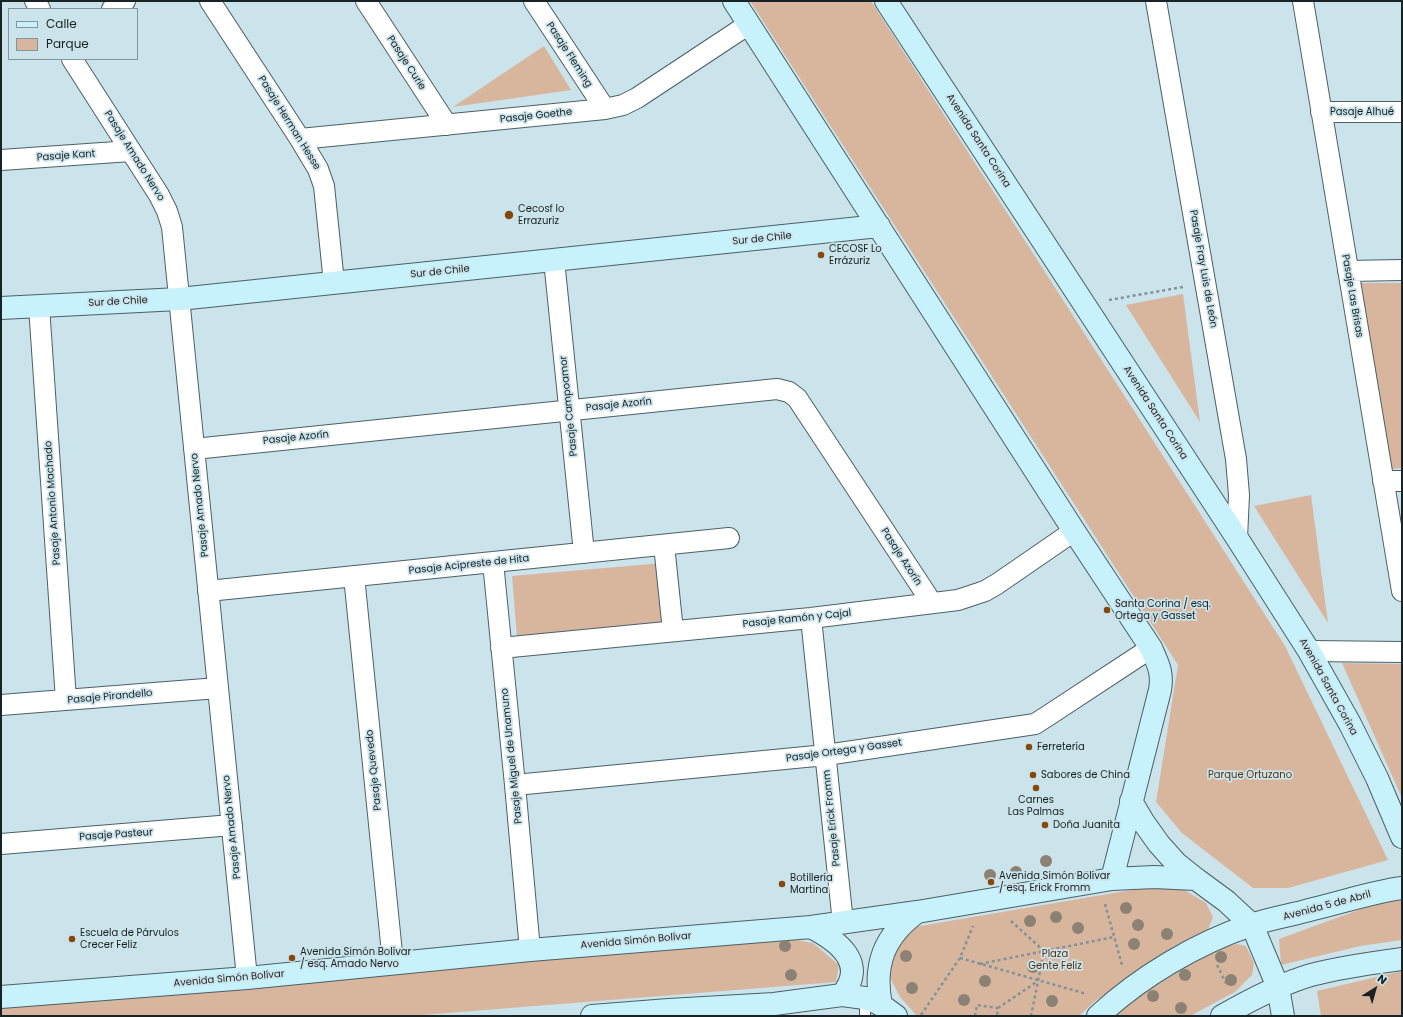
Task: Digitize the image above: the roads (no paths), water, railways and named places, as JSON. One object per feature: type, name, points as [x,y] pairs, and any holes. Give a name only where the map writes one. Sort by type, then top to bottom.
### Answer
[{"type":"main road","points":[[734,1],[1074,531],[1151,648],[1160,668],[1162,680],[1112,879]]},
{"type":"main road","name":"Avenida Santa Corina","points":[[886,1],[1237,538],[1309,651],[1350,724],[1377,778],[1402,837]]},
{"type":"main road","name":"Sur de Chile","points":[[1,308],[179,299],[879,226]]},
{"type":"main road","points":[[1131,801],[1144,824],[1176,863],[1196,880],[1226,901],[1252,925],[1278,987],[1283,1016]]},
{"type":"main road","name":"Avenida Simón Bolívar","points":[[1,997],[247,978],[530,950],[811,927],[917,912],[1112,879],[1154,877],[1196,880]]},
{"type":"main road","name":"Avenida 5 de Abril","points":[[1096,1006],[1108,1006],[1156,971],[1207,943],[1252,925],[1364,896],[1402,888]]},
{"type":"main road","points":[[592,1016],[670,1013],[774,1004],[842,995],[877,1009],[878,978],[883,952],[897,929],[917,912]]},
{"type":"main road","points":[[811,927],[834,940],[850,960],[852,966],[850,981],[842,995]]},
{"type":"main road","points":[[1222,1016],[1278,987],[1311,975],[1364,963],[1402,959]]},
{"type":"street","points":[[114,8],[125,1]]},
{"type":"street","name":"Pasaje Herman Hesse","points":[[210,1],[314,160],[323,182],[334,283]]},
{"type":"street","name":"Pasaje Curie","points":[[366,1],[447,125]]},
{"type":"street","name":"Pasaje Fleming","points":[[534,1],[604,109]]},
{"type":"street","name":"Pasaje Fray Luis de León","points":[[1156,1],[1236,460],[1239,495],[1237,538]]},
{"type":"street","name":"Pasaje Las Brisas","points":[[1303,1],[1348,271],[1393,481],[1402,591]]},
{"type":"street","name":"Pasaje Goethe","points":[[300,139],[604,109],[623,104],[637,98],[749,24]]},
{"type":"street","name":"Pasaje Amado Nervo","points":[[73,60],[159,195],[167,211],[172,227],[247,978]]},
{"type":"street","name":"Pasaje Alhué","points":[[1322,112],[1402,112]]},
{"type":"street","name":"Pasaje Kant","points":[[1,160],[131,151]]},
{"type":"street","name":"Pasaje Campoamor","points":[[554,260],[584,553]]},
{"type":"street","points":[[1348,271],[1402,270]]},
{"type":"street","name":"Pasaje Antonio Machado","points":[[39,306],[66,700]]},
{"type":"street","name":"Pasaje Azorín","points":[[194,449],[777,389],[789,392],[797,398],[932,603]]},
{"type":"street","name":"Pasaje Ramón y Cajal","points":[[502,648],[811,618],[958,600],[997,584],[1074,531]]},
{"type":"street","name":"Pasaje Acipreste de Hita","points":[[208,590],[729,538]]},
{"type":"street","points":[[664,545],[673,632]]},
{"type":"street","name":"Pasaje Miguel de Unamuno","points":[[493,562],[530,950]]},
{"type":"street","name":"Pasaje Quevedo","points":[[354,576],[393,963]]},
{"type":"street","name":"Pasaje Erick Fromm","points":[[811,618],[843,923]]},
{"type":"street","name":"Pasaje Ortega y Gasset","points":[[515,785],[826,755],[1035,724],[1151,648]]},
{"type":"street","points":[[1309,651],[1402,652]]},
{"type":"street","name":"Pasaje Pirandello","points":[[1,705],[218,688]]},
{"type":"street","name":"Pasaje Pasteur","points":[[1,844],[232,825]]},
{"type":"place","name":"Cecosf lo Errazuriz","points":[[509,215]]},
{"type":"place","name":"CECOSF Lo Errázuriz","points":[[821,255]]},
{"type":"place","name":"Santa Corina / esq. Ortega y Gasset","points":[[1107,610]]},
{"type":"place","name":"Ferretería","points":[[1029,747]]},
{"type":"place","name":"Sabores de China","points":[[1033,775]]},
{"type":"place","name":"Carnes Las Palmas","points":[[1036,788]]},
{"type":"place","name":"Doña Juanita","points":[[1045,825]]},
{"type":"place","name":"Avenida Simón Bolívar / esq. Erick Fromm","points":[[991,882]]},
{"type":"place","name":"Botillería Martina","points":[[782,884]]},
{"type":"place","name":"Escuela de Párvulos Crecer Feliz","points":[[72,939]]},
{"type":"place","name":"Avenida Simón Bolívar / esq. Amado Nervo","points":[[292,958]]},
{"type":"park label","name":"Parque Ortuzano","points":[[1250,775]]},
{"type":"park label","name":"Plaza Gente Feliz","points":[[1055,960]]}]
